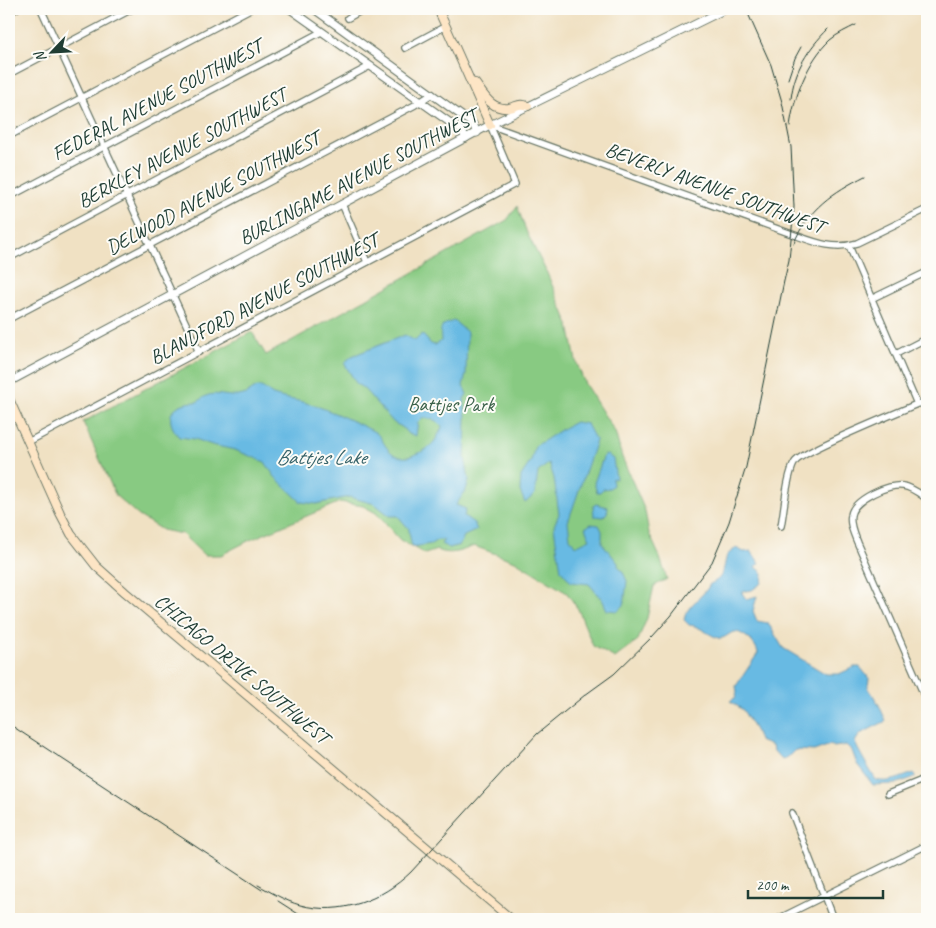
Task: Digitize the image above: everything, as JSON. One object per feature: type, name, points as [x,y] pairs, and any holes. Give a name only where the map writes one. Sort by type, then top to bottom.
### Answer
[{"type":"main road","points":[[438,9],[490,125]]},
{"type":"main road","points":[[467,73],[492,104],[504,108],[521,104],[528,106]]},
{"type":"main road","name":"CHICAGO DRIVE SOUTHWEST","points":[[9,399],[64,521],[82,549],[101,570],[511,919]]},
{"type":"street","points":[[9,12],[16,9]]},
{"type":"street","points":[[41,9],[199,352]]},
{"type":"street","points":[[9,74],[132,9]]},
{"type":"street","points":[[9,136],[250,9]]},
{"type":"street","points":[[290,9],[462,131],[466,138]]},
{"type":"street","points":[[314,9],[473,124],[477,133]]},
{"type":"street","points":[[348,18],[364,9]]},
{"type":"street","name":"BURLINGAME AVENUE SOUTHWEST","points":[[9,382],[490,125],[726,9]]},
{"type":"street","points":[[405,48],[446,26]]},
{"type":"street","name":"FEDERAL AVENUE SOUTHWEST","points":[[9,197],[321,32]]},
{"type":"street","name":"BERKLEY AVENUE SOUTHWEST","points":[[9,258],[370,66]]},
{"type":"street","name":"DELWOOD AVENUE SOUTHWEST","points":[[9,319],[432,94]]},
{"type":"street","points":[[473,124],[490,125]]},
{"type":"street","name":"BLANDFORD AVENUE SOUTHWEST","points":[[28,442],[515,184],[490,125]]},
{"type":"street","name":"BEVERLY AVENUE SOUTHWEST","points":[[490,125],[816,243],[849,246],[927,209]]},
{"type":"street","points":[[342,204],[367,262]]},
{"type":"street","points":[[849,246],[918,404]]},
{"type":"street","points":[[872,298],[927,272]]},
{"type":"street","points":[[896,354],[927,338]]},
{"type":"street","points":[[781,526],[794,464],[800,457],[918,404],[927,403]]},
{"type":"street","points":[[927,499],[902,485],[891,486],[860,501],[850,514],[851,525],[857,542],[927,698]]},
{"type":"street","points":[[888,794],[920,781],[927,774]]},
{"type":"street","points":[[792,813],[833,919]]},
{"type":"street","points":[[778,919],[927,845]]},
{"type":"green space","name":"Battjes Park","points":[[517,206],[527,233],[547,273],[569,325],[576,361],[585,384],[615,432],[622,457],[645,511],[649,533],[667,579],[654,586],[647,618],[638,640],[615,658],[593,646],[578,609],[567,593],[515,561],[474,546],[456,552],[447,553],[437,550],[425,554],[400,540],[376,513],[363,506],[340,502],[250,540],[221,555],[204,555],[182,534],[162,530],[139,516],[116,496],[83,422],[252,332],[266,355],[507,220]]},
{"type":"water","name":"Battjes Lake","points":[[454,321],[467,332],[466,374],[463,386],[467,394],[464,399],[466,417],[465,458],[469,480],[466,490],[456,505],[466,509],[464,516],[474,523],[477,530],[464,536],[460,545],[449,548],[441,544],[444,540],[437,540],[431,544],[412,547],[409,529],[398,516],[390,516],[375,504],[349,497],[316,504],[301,502],[275,477],[265,462],[235,450],[195,439],[179,437],[171,423],[172,412],[181,405],[197,402],[210,395],[243,395],[260,387],[273,395],[326,410],[373,431],[380,437],[388,449],[397,456],[406,457],[414,455],[424,451],[431,445],[440,432],[442,427],[440,424],[433,420],[422,418],[418,422],[416,436],[408,434],[402,427],[394,423],[365,390],[356,383],[344,363],[352,356],[405,335],[415,341],[422,334],[431,344],[435,345],[441,341],[443,325]]},
{"type":"water","points":[[575,422],[587,424],[596,441],[568,522],[570,538],[575,546],[590,539],[585,528],[591,524],[599,525],[602,531],[602,543],[618,563],[627,581],[624,605],[618,611],[607,610],[602,599],[589,584],[571,582],[561,570],[554,526],[559,514],[554,478],[549,463],[538,472],[535,494],[525,503],[520,491],[521,476],[531,461],[535,446]]},
{"type":"water","points":[[604,455],[608,455],[613,459],[616,479],[612,478],[613,485],[610,488],[597,492],[594,483]]},
{"type":"water","points":[[596,504],[608,507],[607,513],[603,517],[594,516],[593,506]]},
{"type":"water","points":[[736,548],[744,552],[751,551],[760,564],[755,566],[763,573],[762,583],[752,590],[742,593],[746,599],[757,596],[753,611],[757,621],[768,623],[783,648],[826,674],[839,674],[854,667],[860,667],[869,678],[868,687],[886,721],[860,734],[855,742],[876,780],[890,781],[914,773],[915,777],[895,784],[873,785],[857,764],[852,751],[846,745],[834,747],[830,745],[814,751],[795,750],[782,760],[773,750],[772,746],[759,741],[743,710],[730,701],[735,698],[736,686],[758,653],[755,646],[747,637],[739,633],[734,632],[723,638],[718,638],[689,625],[684,620],[692,605],[710,584],[721,576],[727,555]]},
{"type":"railway","points":[[258,885],[300,905],[315,908],[331,908],[345,907],[374,898],[400,882],[537,734],[614,674],[652,637],[671,616],[712,562],[729,522],[746,467],[789,260],[794,207],[791,147],[782,102],[771,65],[746,9]]},
{"type":"railway","points":[[790,127],[798,92],[815,58],[830,40],[856,25]]},
{"type":"railway","points":[[791,99],[795,79],[803,61],[814,44],[828,29]]},
{"type":"railway","points":[[788,79],[801,47]]},
{"type":"railway","points":[[794,243],[806,220],[814,211],[842,188],[865,176]]},
{"type":"railway","points":[[9,724],[262,890]]},
{"type":"railway","points":[[278,901],[306,919]]}]
